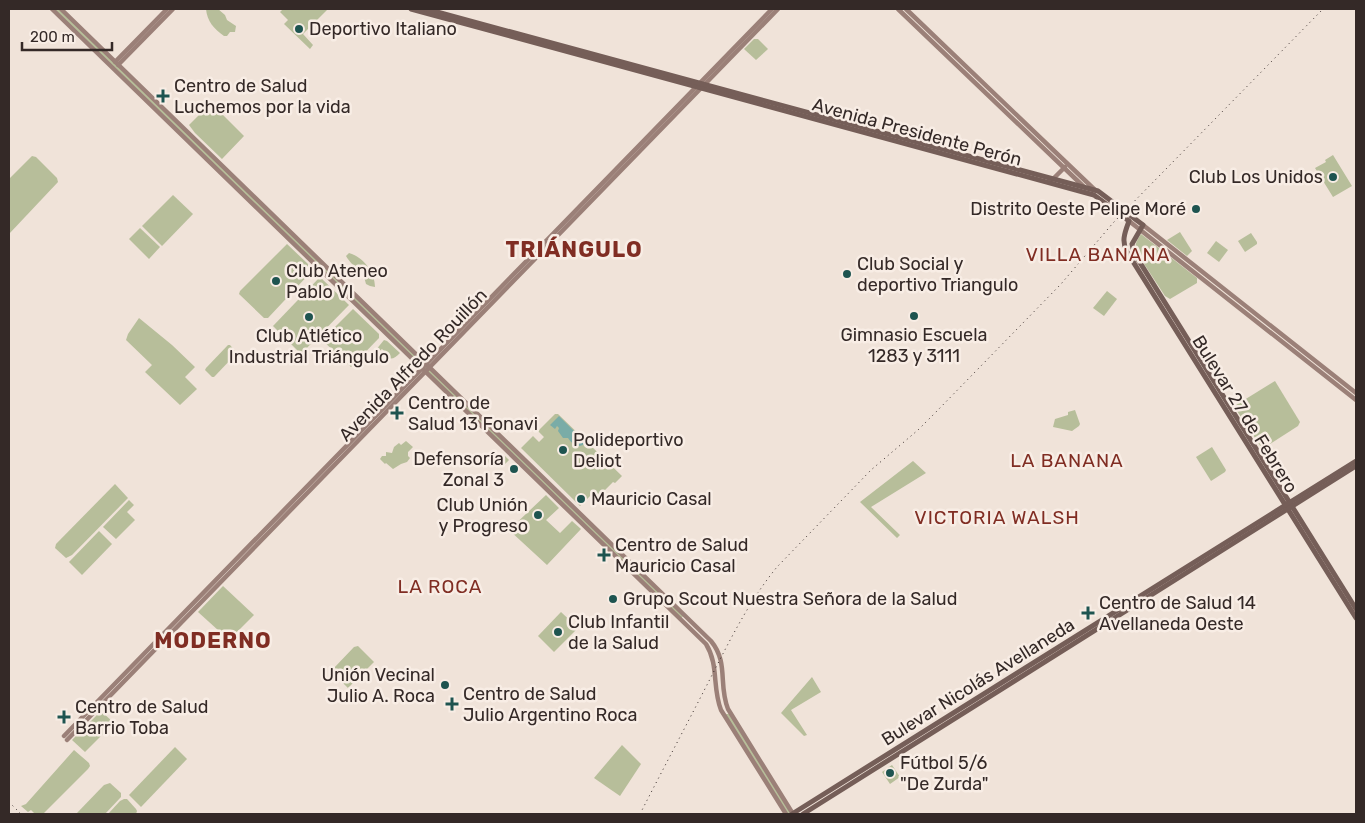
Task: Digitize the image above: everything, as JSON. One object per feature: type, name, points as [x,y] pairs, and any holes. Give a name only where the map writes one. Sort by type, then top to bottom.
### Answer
[{"type":"main road","points":[[52,9],[706,644],[712,654],[715,665],[717,694],[721,710],[786,814]]},
{"type":"main road","points":[[61,9],[660,590],[714,645],[721,658],[723,694],[728,708],[793,814]]},
{"type":"main road","points":[[113,68],[167,9]]},
{"type":"main road","points":[[117,63],[173,9]]},
{"type":"main road","name":"Avenida Presidente Perón","points":[[411,9],[700,85]]},
{"type":"main road","name":"Avenida Presidente Perón","points":[[426,9],[1052,181],[1093,192],[1098,191],[1356,400]]},
{"type":"main road","name":"Avenida Alfredo Rouillón","points":[[65,738],[429,366],[772,9]]},
{"type":"main road","name":"Avenida Alfredo Rouillón","points":[[700,85],[778,9]]},
{"type":"main road","points":[[898,9],[1066,166],[1084,187]]},
{"type":"main road","points":[[906,9],[1093,192]]},
{"type":"main road","points":[[1052,181],[1066,166]]},
{"type":"main road","name":"Avenida Presidente Perón","points":[[1052,181],[1084,187],[1093,192],[1094,195],[1129,221],[1142,228],[1356,393]]},
{"type":"main road","name":"Bulevar 27 de Febrero","points":[[1129,221],[1123,240],[1124,247],[1356,609]]},
{"type":"main road","name":"Bulevar 27 de Febrero","points":[[1142,228],[1132,244],[1134,253],[1356,618]]},
{"type":"main road","name":"Bulevar Nicolás Avellaneda","points":[[803,814],[1289,506],[1356,461]]},
{"type":"main road","name":"Bulevar Nicolás Avellaneda","points":[[793,814],[1356,466]]},
{"type":"green space","points":[[52,9],[61,9],[683,616],[681,619]]},
{"type":"green space","points":[[206,9],[218,9],[225,15],[227,20],[236,26],[235,32],[230,32],[227,36],[220,33],[209,21]]},
{"type":"green space","name":"Deportivo Italiano","points":[[283,9],[328,9],[303,34],[313,45],[310,49],[284,24],[288,20],[280,12]]},
{"type":"green space","points":[[754,39],[758,39],[768,49],[756,60],[744,49]]},
{"type":"green space","points":[[210,104],[244,136],[222,159],[189,125]]},
{"type":"green space","name":"Club Los Unidos","points":[[1333,155],[1352,186],[1333,197],[1315,168],[1326,162],[1325,160]]},
{"type":"green space","points":[[32,156],[36,157],[57,178],[58,182],[9,234],[9,179]]},
{"type":"green space","points":[[173,195],[193,214],[162,246],[142,226]]},
{"type":"green space","points":[[140,228],[160,247],[149,259],[129,239]]},
{"type":"green space","points":[[1180,232],[1192,251],[1187,256],[1167,240]]},
{"type":"green space","points":[[1251,233],[1257,244],[1245,252],[1238,241]]},
{"type":"green space","points":[[1141,234],[1197,278],[1197,283],[1170,299],[1165,296],[1135,250],[1136,242]]},
{"type":"green space","points":[[1216,241],[1228,250],[1219,262],[1207,253]]},
{"type":"green space","name":"Club Ateneo Pablo VI","points":[[287,244],[308,264],[312,271],[268,318],[264,318],[239,294]]},
{"type":"green space","points":[[349,253],[359,258],[367,266],[373,276],[375,287],[366,284],[363,276],[346,256]]},
{"type":"green space","points":[[319,278],[349,305],[301,354],[273,326]]},
{"type":"green space","points":[[1107,291],[1117,299],[1104,316],[1093,308]]},
{"type":"green space","points":[[353,309],[379,334],[379,338],[351,367],[322,340]]},
{"type":"green space","points":[[139,318],[195,367],[185,377],[197,389],[180,405],[145,372],[152,365],[126,340]]},
{"type":"green space","points":[[384,340],[400,353],[391,359],[385,356],[386,353],[382,349],[378,352],[375,351]]},
{"type":"green space","points":[[228,345],[235,351],[235,355],[212,377],[205,370],[206,368]]},
{"type":"green space","points":[[1275,381],[1300,422],[1298,426],[1264,448],[1261,447],[1235,408],[1236,405]]},
{"type":"green space","points":[[1075,410],[1079,426],[1072,431],[1053,427],[1055,419],[1068,415],[1068,412]]},
{"type":"green space","name":"Polideportivo Deliot","points":[[555,414],[558,414],[622,476],[599,496],[594,492],[580,506],[521,448],[533,436],[539,442],[544,437],[538,431]]},
{"type":"green space","points":[[406,441],[413,447],[408,452],[410,458],[407,462],[393,469],[380,459],[382,456],[386,456],[386,452],[392,453],[394,447],[399,443],[401,445]]},
{"type":"green space","points":[[1212,447],[1226,470],[1211,481],[1196,457]]},
{"type":"green space","points":[[490,454],[495,455],[500,460],[505,456],[509,460],[502,467],[498,463],[494,466],[489,464],[487,458]]},
{"type":"green space","points":[[913,461],[926,473],[871,507],[900,535],[897,538],[860,502]]},
{"type":"green space","points":[[115,484],[128,498],[72,555],[66,558],[55,548],[56,544]]},
{"type":"green space","points":[[546,495],[559,508],[546,520],[560,533],[572,521],[581,529],[547,565],[509,530]]},
{"type":"green space","points":[[129,500],[134,505],[127,512],[135,520],[116,539],[103,527]]},
{"type":"green space","points":[[99,531],[112,544],[82,575],[69,562]]},
{"type":"green space","points":[[223,586],[254,615],[229,640],[198,612]]},
{"type":"green space","name":"Club Infantil de la Salud","points":[[561,612],[578,628],[554,652],[538,636]]},
{"type":"green space","points":[[358,646],[374,662],[348,688],[333,673],[333,669],[354,647]]},
{"type":"green space","points":[[812,677],[821,692],[791,710],[807,735],[804,736],[781,713]]},
{"type":"green space","points":[[101,711],[114,723],[85,752],[72,740]]},
{"type":"green space","points":[[731,714],[793,814],[786,814],[724,715]]},
{"type":"green space","points":[[622,745],[641,764],[620,796],[594,778]]},
{"type":"green space","points":[[175,747],[187,759],[141,807],[129,795]]},
{"type":"green space","points":[[74,750],[89,763],[88,769],[43,814],[35,814],[31,810],[28,812],[21,806],[26,804]]},
{"type":"green space","points":[[892,765],[900,777],[890,784],[882,772]]},
{"type":"green space","points":[[110,783],[121,793],[121,797],[105,814],[76,814],[104,785]]},
{"type":"green space","points":[[127,799],[136,809],[136,814],[108,814],[120,801]]},
{"type":"water","points":[[559,416],[586,443],[578,446],[574,444],[568,438],[563,438],[557,426],[555,429],[550,425]]},
{"type":"railway","points":[[640,814],[741,621],[777,567],[871,470],[935,413],[1061,284],[1113,223],[1323,9]]},
{"type":"railway","points":[[9,802],[21,814]]},
{"type":"place","name":"Deportivo Italiano","points":[[299,29]]},
{"type":"place","name":"Centro de Salud Luchemos por la vida","points":[[163,96]]},
{"type":"place","name":"Club Los Unidos","points":[[1333,177]]},
{"type":"place","name":"Distrito Oeste Pelipe Moré","points":[[1196,209]]},
{"type":"place","name":"Club Social y deportivo Triangulo","points":[[847,274]]},
{"type":"place","name":"Club Ateneo Pablo VI","points":[[276,281]]},
{"type":"place","name":"Gimnasio Escuela 1283 y 3111","points":[[914,316]]},
{"type":"place","name":"Club Atlético Industrial Triángulo","points":[[309,317]]},
{"type":"place","name":"Centro de Salud 13 Fonavi","points":[[397,413]]},
{"type":"place","name":"Polideportivo Deliot","points":[[563,450]]},
{"type":"place","name":"Defensoría Zonal 3","points":[[514,469]]},
{"type":"place","name":"Mauricio Casal","points":[[581,499]]},
{"type":"place","name":"Club Unión y Progreso","points":[[538,515]]},
{"type":"place","name":"Centro de Salud Mauricio Casal","points":[[604,555]]},
{"type":"place","name":"Grupo Scout Nuestra Señora de la Salud","points":[[613,599]]},
{"type":"place","name":"Centro de Salud 14 Avellaneda Oeste","points":[[1088,613]]},
{"type":"place","name":"Club Infantil de la Salud","points":[[558,632]]},
{"type":"place","name":"Unión Vecinal Julio A. Roca","points":[[445,685]]},
{"type":"place","name":"Centro de Salud Julio Argentino Roca","points":[[452,704]]},
{"type":"place","name":"Centro de Salud Barrio Toba","points":[[64,717]]},
{"type":"place","name":"Fútbol 5/6 \"De Zurda\"","points":[[890,773]]},
{"type":"district","name":"TRIÁNGULO","points":[[574,249]]},
{"type":"district","name":"VILLA BANANA","points":[[1098,254]]},
{"type":"district","name":"LA BANANA","points":[[1067,460]]},
{"type":"district","name":"VICTORIA WALSH","points":[[997,517]]},
{"type":"district","name":"LA ROCA","points":[[440,586]]},
{"type":"district","name":"MODERNO","points":[[213,640]]}]
